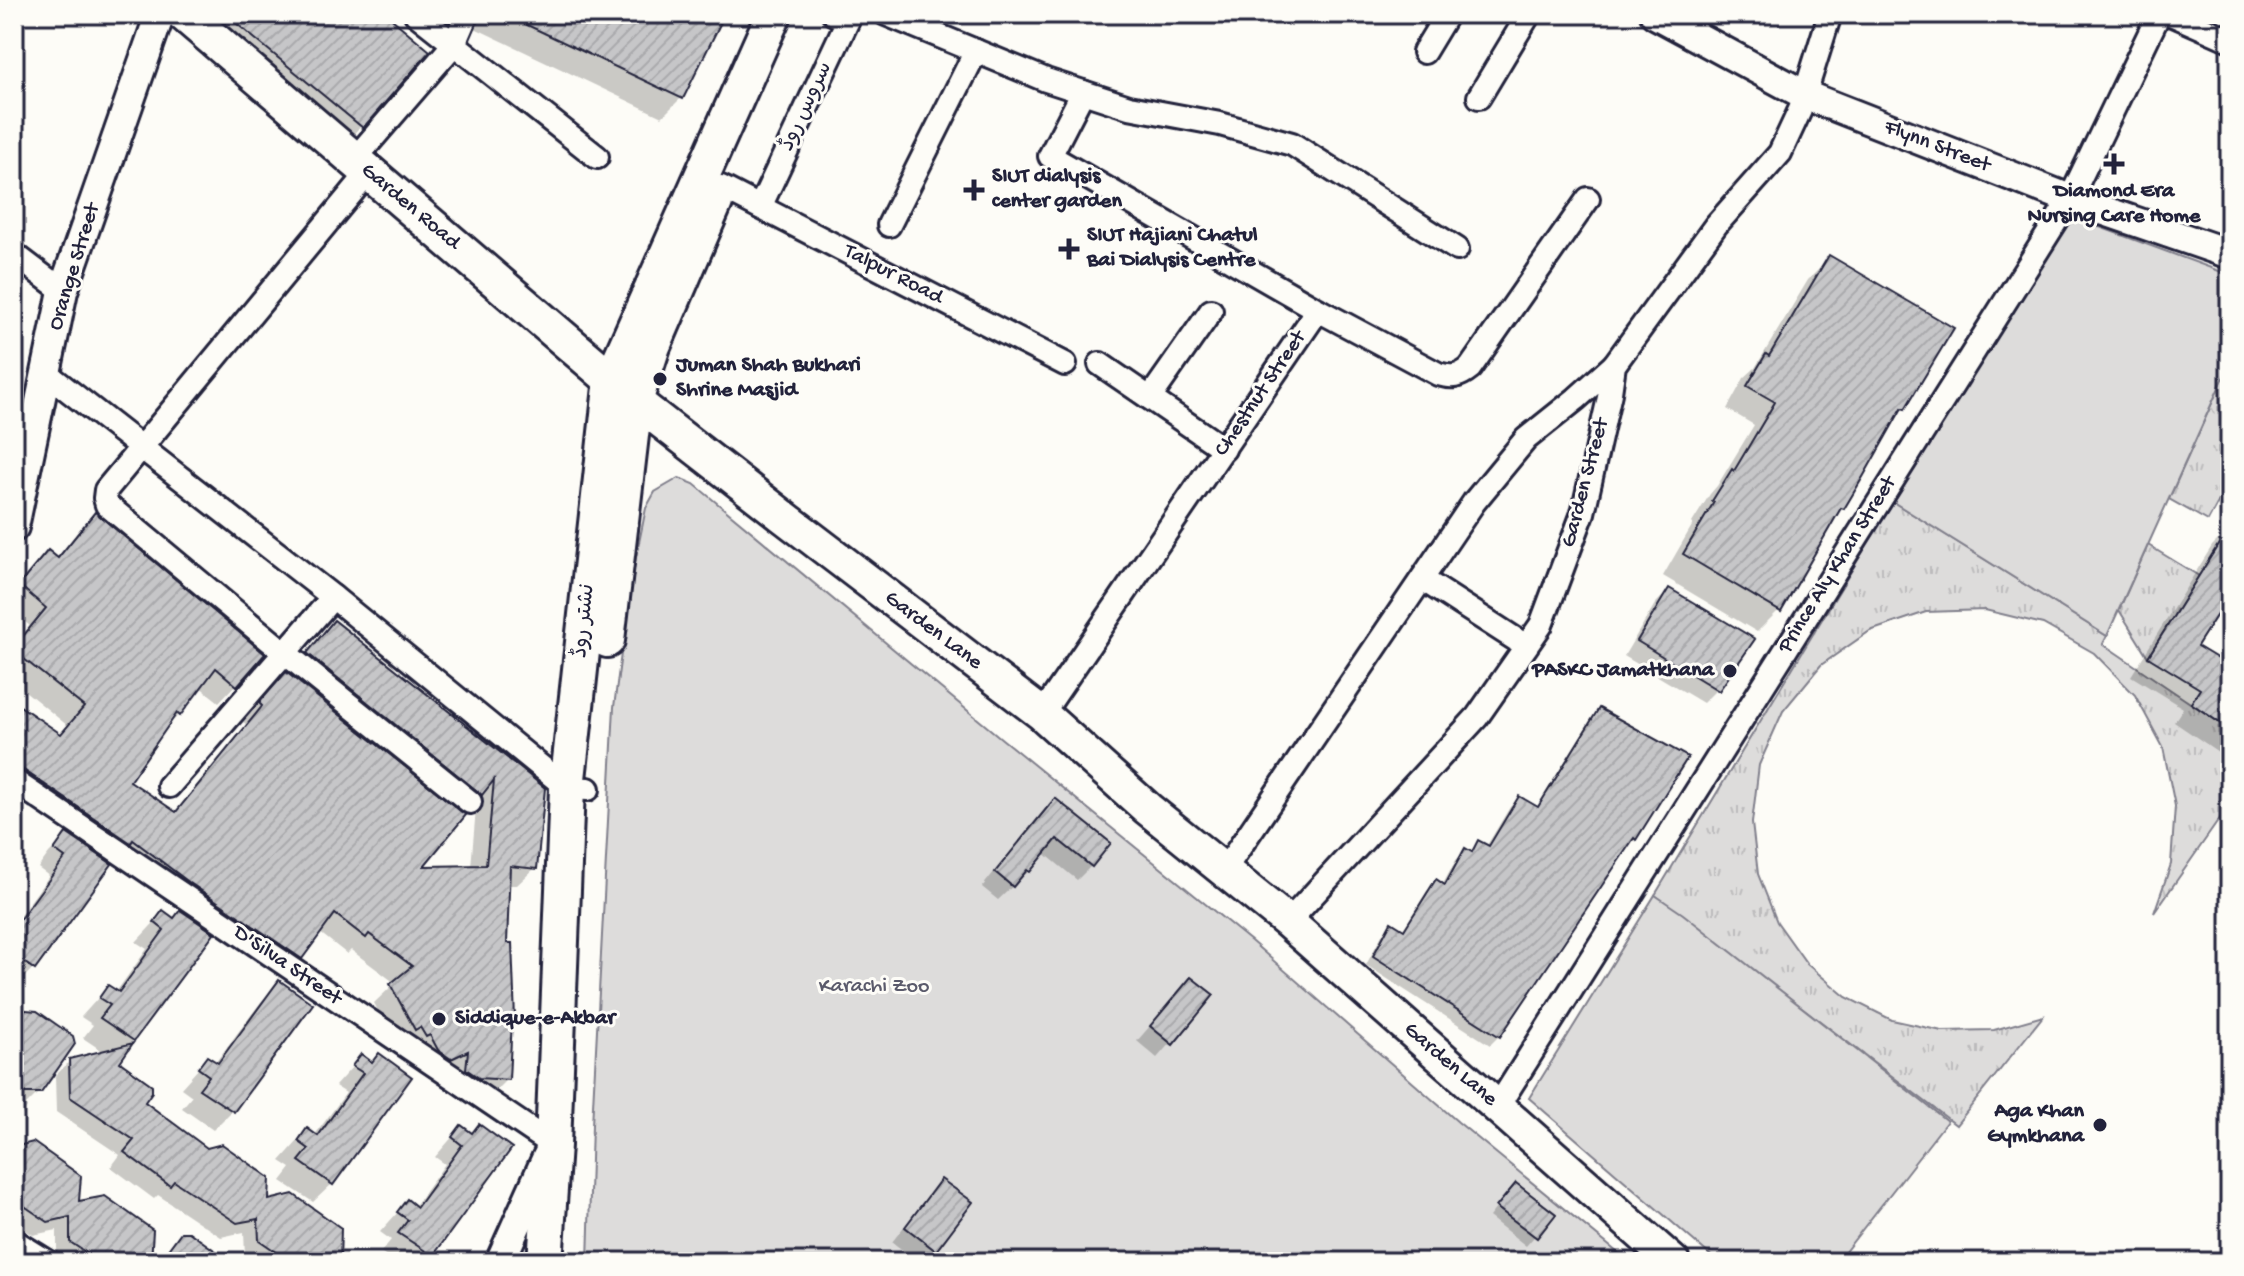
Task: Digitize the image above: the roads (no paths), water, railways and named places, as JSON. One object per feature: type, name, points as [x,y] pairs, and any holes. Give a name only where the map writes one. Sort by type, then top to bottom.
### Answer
[{"type":"main road","name":"Garden Road","points":[[184,14],[624,390]]},
{"type":"main road","name":"نشتر روڈ","points":[[545,1262],[578,789],[624,390],[774,14]]},
{"type":"main road","name":"نشتر روڈ","points":[[624,390],[653,346],[799,14]]},
{"type":"main road","name":"Garden Lane","points":[[624,390],[796,527],[1042,714],[1148,809],[1288,922],[1673,1262]]},
{"type":"main road","name":"نشتر روڈ","points":[[558,1262],[578,789]]},
{"type":"street","name":"Orange Street","points":[[14,527],[63,291],[160,14]]},
{"type":"street","points":[[416,14],[597,157]]},
{"type":"street","points":[[467,14],[454,44],[143,448],[106,490],[105,498],[107,505],[470,802]]},
{"type":"street","name":"سروس روڈ","points":[[760,207],[848,20],[834,14]]},
{"type":"street","points":[[886,14],[1046,80],[1129,107],[1220,124],[1292,144],[1457,249]]},
{"type":"street","points":[[1424,52],[1447,14]]},
{"type":"street","points":[[1479,97],[1529,14]]},
{"type":"street","name":"Flynn Street","points":[[1655,14],[1805,95],[2070,199],[2230,254]]},
{"type":"street","name":"Garden Street","points":[[1288,922],[1477,717],[1541,625],[1583,513],[1614,365],[1716,225],[1780,153],[1805,95],[1830,14]]},
{"type":"street","name":"Prince Aly Khan Street","points":[[1498,1106],[2070,199],[2159,14]]},
{"type":"street","points":[[2171,14],[2230,40]]},
{"type":"street","points":[[889,225],[976,51]]},
{"type":"street","name":"Chestnut Street","points":[[1042,714],[1318,310],[1050,156],[1083,92]]},
{"type":"street","name":"Talpur Road","points":[[721,187],[1065,364]]},
{"type":"street","points":[[1318,310],[1438,374],[1451,377],[1462,375],[1470,368],[1588,199]]},
{"type":"street","points":[[14,254],[63,291]]},
{"type":"street","points":[[1150,398],[1211,311]]},
{"type":"street","points":[[1100,364],[1224,449]]},
{"type":"street","points":[[1223,872],[1474,502],[1526,439],[1614,365]]},
{"type":"street","points":[[46,373],[578,789]]},
{"type":"street","points":[[1422,579],[1526,646]]},
{"type":"street","points":[[169,786],[333,597]]},
{"type":"street","name":"D'Silva Street","points":[[16,786],[553,1145]]},
{"type":"street","points":[[500,1262],[553,1145]]},
{"type":"street","points":[[14,1241],[48,1262]]},
{"type":"place","name":"Diamond Era Nursing Care Home","points":[[2114,164]]},
{"type":"place","name":"SIUT dialysis center garden","points":[[974,190]]},
{"type":"place","name":"SIUT Hajiani Chatul Bai Dialysis Centre","points":[[1069,249]]},
{"type":"place","name":"Juman Shah Bukhari Shrine Masjid","points":[[660,379]]},
{"type":"place","name":"PASKC Jamatkhana","points":[[1730,671]]},
{"type":"place","name":"Siddique-e-Akbar","points":[[439,1019]]},
{"type":"place","name":"Aga Khan Gymkhana","points":[[2100,1125]]},
{"type":"park label","name":"Karachi Zoo","points":[[874,987]]}]
